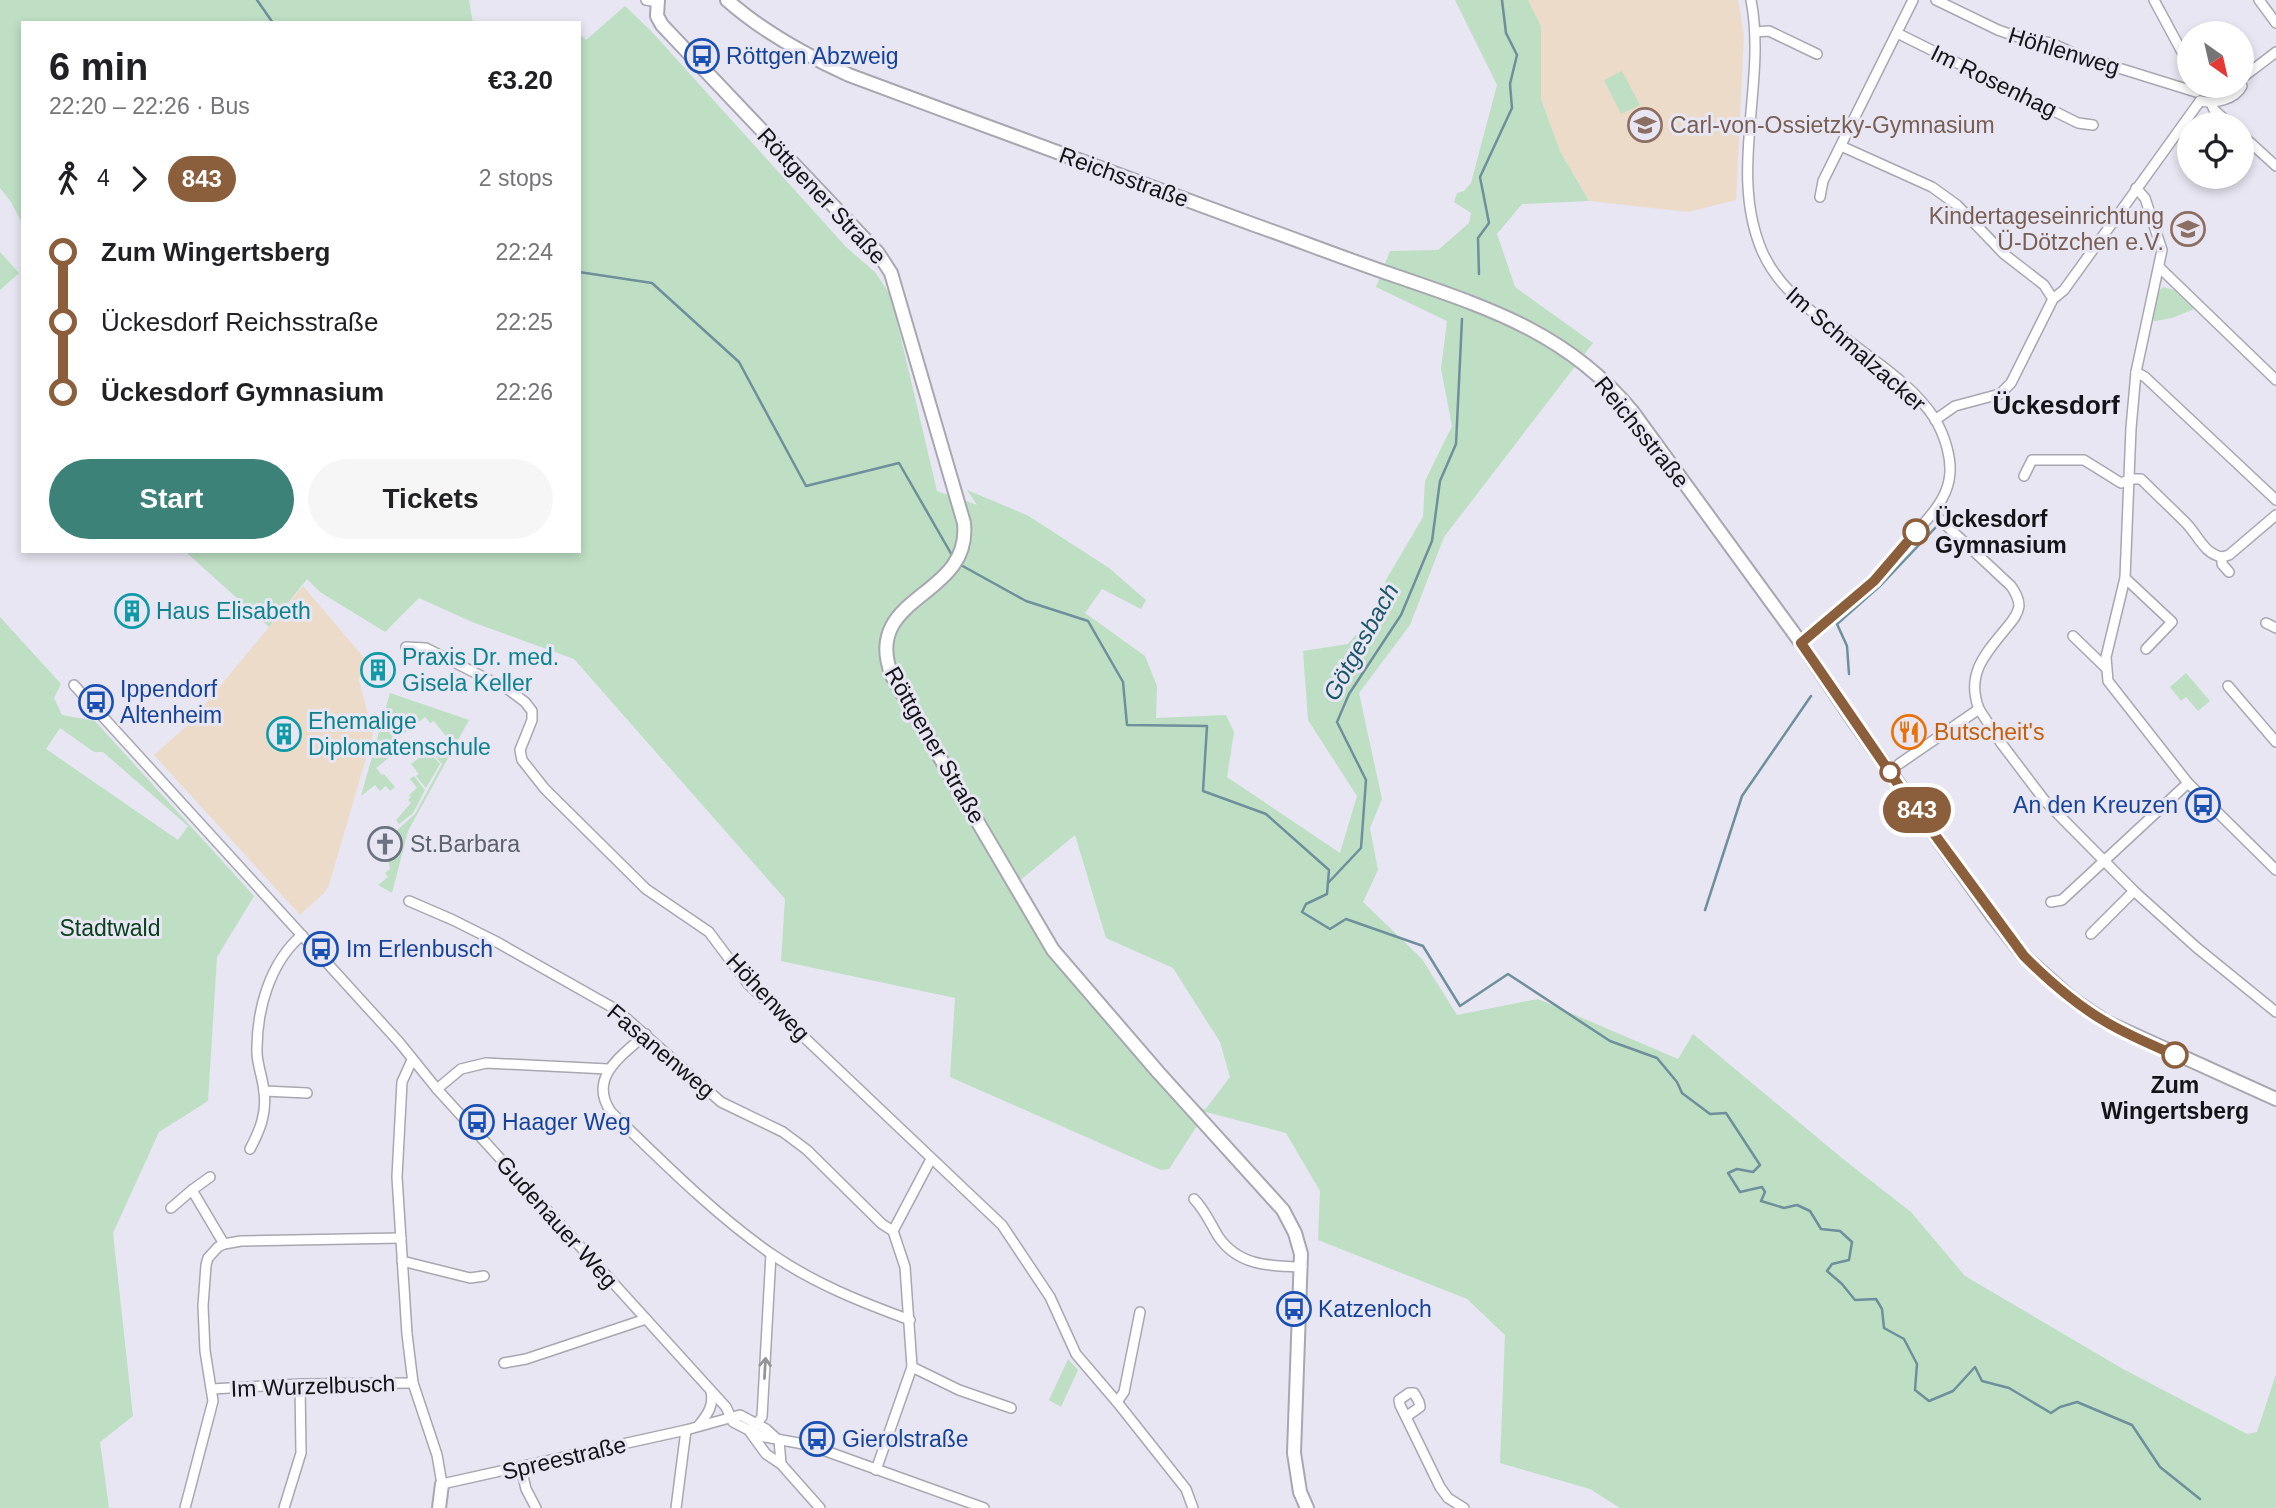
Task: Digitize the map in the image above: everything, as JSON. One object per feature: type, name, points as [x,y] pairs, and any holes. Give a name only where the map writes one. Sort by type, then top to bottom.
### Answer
[{"type":"main road","name":"Reichsstraße","points":[[727,0],[796,50],[849,75],[1378,270],[1472,302],[1515,320],[1590,367],[1618,395],[1801,643],[1853,720],[2024,956],[2047,979],[2106,1022],[2276,1100]]},
{"type":"main road","name":"Röttgener Straße","points":[[653,1],[662,25],[878,253],[891,272],[964,523],[965,538],[956,562],[905,609],[893,624],[885,641],[885,659],[892,676],[1053,950],[1158,1072],[1283,1210],[1295,1233],[1302,1267],[1294,1453],[1300,1492],[1307,1508]]},
{"type":"main road","points":[[439,1508],[442,1484]]},
{"type":"street","name":"Im Schmalzacker","points":[[1751,0],[1755,32],[1748,141],[1751,213],[1763,253],[1771,269],[1790,293],[1915,394],[1935,420],[1948,452],[1950,468],[1944,497],[1933,513],[1874,581],[1801,643]]},
{"type":"street","points":[[1820,197],[1823,181],[1913,0]]},
{"type":"street","name":"Höhlenweg","points":[[1936,0],[2018,37],[2051,43],[2080,56],[2177,83]]},
{"type":"street","points":[[2154,0],[2177,43]]},
{"type":"street","points":[[2259,0],[2276,23]]},
{"type":"street","points":[[1755,32],[1769,31],[1817,54]]},
{"type":"street","name":"Im Rosenhag","points":[[1896,33],[2078,123],[2093,125]]},
{"type":"street","points":[[2254,69],[2276,52]]},
{"type":"street","points":[[2200,101],[2211,103],[2223,98]]},
{"type":"street","points":[[1935,420],[1955,406],[1992,397],[2006,390],[2053,299],[2064,290],[2200,101]]},
{"type":"street","points":[[2211,103],[2216,112]]},
{"type":"street","points":[[1841,146],[1932,187],[1957,205],[2004,254],[2044,285],[2053,299]]},
{"type":"street","points":[[2254,146],[2276,166]]},
{"type":"street","points":[[2136,188],[2145,198],[2162,250],[2136,372],[2124,578],[2106,657],[2108,681],[2188,783],[2276,870]]},
{"type":"street","points":[[2159,267],[2276,380]]},
{"type":"street","points":[[2136,372],[2145,377],[2276,500]]},
{"type":"street","points":[[2024,476],[2032,460],[2084,460],[2121,482],[2141,480],[2189,526],[2198,541],[2214,556],[2229,555],[2276,515]]},
{"type":"street","points":[[1933,513],[2011,586],[2018,597],[2016,617],[1982,657],[1973,694],[1979,709],[2001,743],[2045,801],[2134,891],[2196,947],[2276,1012]]},
{"type":"street","points":[[2222,557],[2222,564],[2229,572]]},
{"type":"street","points":[[2124,578],[2172,622],[2147,649]]},
{"type":"street","points":[[2266,623],[2276,628]]},
{"type":"street","points":[[2073,636],[2106,668]]},
{"type":"street","name":"Höhenweg","points":[[406,646],[426,648],[509,690],[525,702],[532,711],[532,720],[520,750],[522,760],[545,789],[646,889],[709,932],[748,984],[1009,1233],[1050,1297],[1076,1354],[1186,1489],[1193,1508]]},
{"type":"street","name":"Gudenauer Weg","points":[[74,685],[399,1042],[436,1089],[726,1407],[733,1422],[760,1436],[809,1446],[984,1508]]},
{"type":"street","points":[[2228,686],[2276,742]]},
{"type":"street","points":[[1899,764],[1979,709]]},
{"type":"street","points":[[2051,902],[2062,900],[2188,783]]},
{"type":"street","points":[[2267,861],[2276,852]]},
{"type":"street","points":[[2091,934],[2134,891]]},
{"type":"street","name":"Fasanenweg","points":[[409,901],[484,936],[617,1010],[722,1102],[783,1132],[807,1150],[892,1231]]},
{"type":"street","points":[[250,1149],[263,1119],[264,1091],[257,1055],[264,1002],[275,967],[290,945],[302,935]]},
{"type":"street","points":[[646,1034],[608,1069],[602,1092],[611,1112],[707,1203],[771,1254],[855,1300],[910,1320]]},
{"type":"street","points":[[412,1060],[402,1082],[397,1177],[407,1334],[413,1383],[437,1455],[442,1484]]},
{"type":"street","points":[[436,1089],[461,1069],[486,1063],[608,1069]]},
{"type":"street","points":[[264,1091],[307,1093]]},
{"type":"street","points":[[876,1470],[912,1367],[905,1267],[892,1231],[930,1159]]},
{"type":"street","points":[[171,1208],[210,1177]]},
{"type":"street","points":[[192,1190],[224,1244]]},
{"type":"street","points":[[1194,1199],[1202,1207],[1223,1242],[1238,1255],[1263,1266],[1302,1267]]},
{"type":"street","points":[[185,1508],[213,1401],[205,1351],[204,1283],[208,1258],[224,1244],[283,1239],[401,1238]]},
{"type":"street","points":[[771,1254],[762,1417],[749,1430],[766,1454],[780,1464],[820,1508]]},
{"type":"street","points":[[402,1261],[470,1278],[484,1276]]},
{"type":"street","points":[[1117,1402],[1124,1392],[1140,1312]]},
{"type":"street","points":[[504,1363],[526,1359],[646,1319]]},
{"type":"street","points":[[912,1367],[959,1390],[1012,1408]]},
{"type":"street","name":"Im Wurzelbusch","points":[[212,1389],[300,1384],[413,1383]]},
{"type":"street","points":[[284,1508],[301,1453],[300,1384]]},
{"type":"street","points":[[698,1426],[709,1410],[713,1399],[711,1391]]},
{"type":"street","name":"Gudenauer Weg","points":[[731,1416],[740,1415],[779,1440]]},
{"type":"street","name":"Spreestraße","points":[[442,1484],[686,1430],[731,1416]]},
{"type":"street","points":[[1407,1416],[1440,1487],[1448,1498],[1464,1508]]},
{"type":"street","points":[[676,1508],[686,1430]]},
{"type":"street","points":[[779,1440],[780,1464]]},
{"type":"street","points":[[521,1468],[526,1489],[536,1508]]},
{"type":"shaded area","name":"Carl-von-Ossietzky-Gymnasium","points":[[1528,0],[1738,0],[1744,35],[1736,200],[1688,212],[1589,201],[1560,151],[1541,99],[1541,26]]},
{"type":"shaded area","points":[[303,586],[365,659],[359,680],[373,734],[329,885],[300,915],[154,755],[188,725]]},
{"type":"green space","points":[[0,0],[469,0],[473,21],[21,21],[21,221],[0,188]]},
{"type":"green space","points":[[1455,0],[1528,0],[1541,26],[1541,99],[1560,151],[1589,201],[1522,204],[1497,234],[1515,287],[1593,343],[1444,537],[1410,625],[1359,693],[1382,799],[1370,828],[1378,870],[1363,902],[1422,959],[1457,1015],[1538,999],[1678,1059],[1693,1034],[1911,1212],[1965,1276],[2123,1369],[2247,1434],[2257,1432],[2276,1374],[2276,1508],[1620,1508],[1590,1489],[1500,1463],[1505,1335],[1467,1299],[1318,1240],[1320,1191],[1286,1133],[1206,1112],[1169,1169],[1161,1170],[950,1077],[955,998],[781,961],[785,899],[574,659],[472,622],[419,598],[385,632],[320,592],[307,579],[269,627],[188,554],[581,553],[581,35],[586,40],[625,6],[652,32],[847,248],[875,272],[891,296],[937,491],[977,505],[967,490],[1027,515],[1109,568],[1146,600],[1141,609],[1102,589],[1085,613],[1145,656],[1157,686],[1156,718],[1226,715],[1234,732],[1227,777],[1340,853],[1357,796],[1308,720],[1303,651],[1348,644],[1374,613],[1386,580],[1423,517],[1425,481],[1452,426],[1441,369],[1447,321],[1376,287],[1390,251],[1438,250],[1469,223],[1471,213],[1454,202],[1457,193],[1464,191],[1471,183],[1497,85]],"holes":[[[1075,835],[1106,938],[1173,968],[1220,1042],[1230,1077],[1205,1110],[1161,1077],[1052,956],[1012,887]]]},
{"type":"green space","points":[[1622,71],[1640,105],[1621,114],[1604,80]]},
{"type":"green space","points":[[0,252],[19,273],[0,290]]},
{"type":"green space","points":[[2163,287],[2174,290],[2194,309],[2172,318],[2150,322],[2157,293]]},
{"type":"green space","name":"Stadtwald","points":[[0,617],[61,684],[54,698],[62,715],[95,721],[254,896],[217,957],[208,1101],[159,1132],[113,1233],[133,1416],[100,1442],[109,1508],[0,1508]],"holes":[[[60,728],[94,752],[103,752],[188,826],[178,840],[46,749]]]},
{"type":"green space","points":[[2186,673],[2210,701],[2198,711],[2186,697],[2181,701],[2170,687]]},
{"type":"green space","points":[[390,693],[469,720],[408,831],[392,893],[378,885],[388,877],[385,873],[390,869],[388,860],[394,855],[390,850],[392,840],[386,836],[384,829],[389,825],[395,832],[415,814],[442,764],[430,750],[434,747],[439,754],[446,746],[444,743],[449,740],[434,721],[430,723],[425,717],[397,739],[403,746],[376,768],[395,787],[390,791],[386,786],[380,791],[375,785],[361,796]]},
{"type":"green space","points":[[428,751],[440,764],[426,788],[416,776],[419,774],[411,764]]},
{"type":"green space","points":[[414,776],[425,790],[413,813],[399,824],[396,820],[411,803],[408,800],[411,797],[409,795],[417,788],[410,779]]},
{"type":"green space","points":[[1068,1359],[1078,1370],[1061,1407],[1049,1400]]},
{"type":"waterway","points":[[257,0],[272,21]]},
{"type":"waterway","name":"Götgesbach","points":[[1479,274],[1478,238],[1489,223],[1480,177],[1512,108],[1510,84],[1517,55],[1506,33],[1502,0]]},
{"type":"waterway","points":[[581,272],[652,283],[739,362],[806,486],[899,463],[953,557]]},
{"type":"waterway","name":"Götgesbach","points":[[1328,883],[1361,848],[1366,780],[1337,722],[1349,694],[1401,615],[1432,541],[1440,481],[1456,444],[1462,319]]},
{"type":"waterway","points":[[1849,674],[1847,646],[1837,624],[1881,585],[1937,526]]},
{"type":"waterway","points":[[959,564],[1026,601],[1088,621],[1123,682],[1127,725],[1207,726],[1203,791],[1266,814],[1329,870],[1327,894],[1306,904],[1302,912],[1330,929],[1346,919],[1423,946],[1460,1006],[1508,974],[1610,1041],[1657,1058],[1677,1082],[1682,1093],[1710,1114],[1726,1113],[1760,1165],[1753,1172],[1737,1169],[1728,1173],[1740,1192],[1762,1187],[1765,1192],[1761,1201],[1784,1208],[1797,1205],[1810,1211],[1821,1229],[1840,1231],[1852,1242],[1849,1260],[1832,1264],[1827,1271],[1855,1300],[1876,1299],[1882,1309],[1884,1328],[1904,1339],[1917,1364],[1915,1390],[1929,1401],[1953,1391],[1975,1367],[1982,1381],[2009,1388],[2051,1413],[2077,1402],[2132,1425],[2160,1467],[2200,1499]]},
{"type":"waterway","points":[[1705,910],[1742,796],[1811,696]]},
{"type":"bus line","name":"843","points":[[1916,532],[1874,581],[1801,643],[1902,790],[2024,956],[2047,979],[2106,1022],[2175,1055]]},
{"type":"place","name":"Röttgen Abzweig","points":[[702,56]]},
{"type":"place","name":"Carl-von-Ossietzky-Gymnasium","points":[[1645,125]]},
{"type":"place","name":"Kindertageseinrichtung Ü-Dötzchen e.V.","points":[[2188,229]]},
{"type":"place","name":"Ückesdorf Gymnasium","points":[[1916,532]]},
{"type":"place","name":"Haus Elisabeth","points":[[132,611]]},
{"type":"place","name":"Praxis Dr. med. Gisela Keller","points":[[378,670]]},
{"type":"place","name":"Ippendorf Altenheim","points":[[96,702]]},
{"type":"place","name":"Butscheit's","points":[[1909,732]]},
{"type":"place","name":"Ehemalige Diplomatenschule","points":[[284,734]]},
{"type":"place","name":"An den Kreuzen","points":[[2203,805]]},
{"type":"place","name":"St.Barbara","points":[[385,844]]},
{"type":"place","name":"Im Erlenbusch","points":[[321,949]]},
{"type":"place","name":"Zum Wingertsberg","points":[[2175,1055]]},
{"type":"place","name":"Haager Weg","points":[[477,1122]]},
{"type":"place","name":"Katzenloch","points":[[1294,1309]]},
{"type":"place","name":"Gierolstraße","points":[[817,1439]]},
{"type":"district","name":"Ückesdorf","points":[[2056,405]]}]
